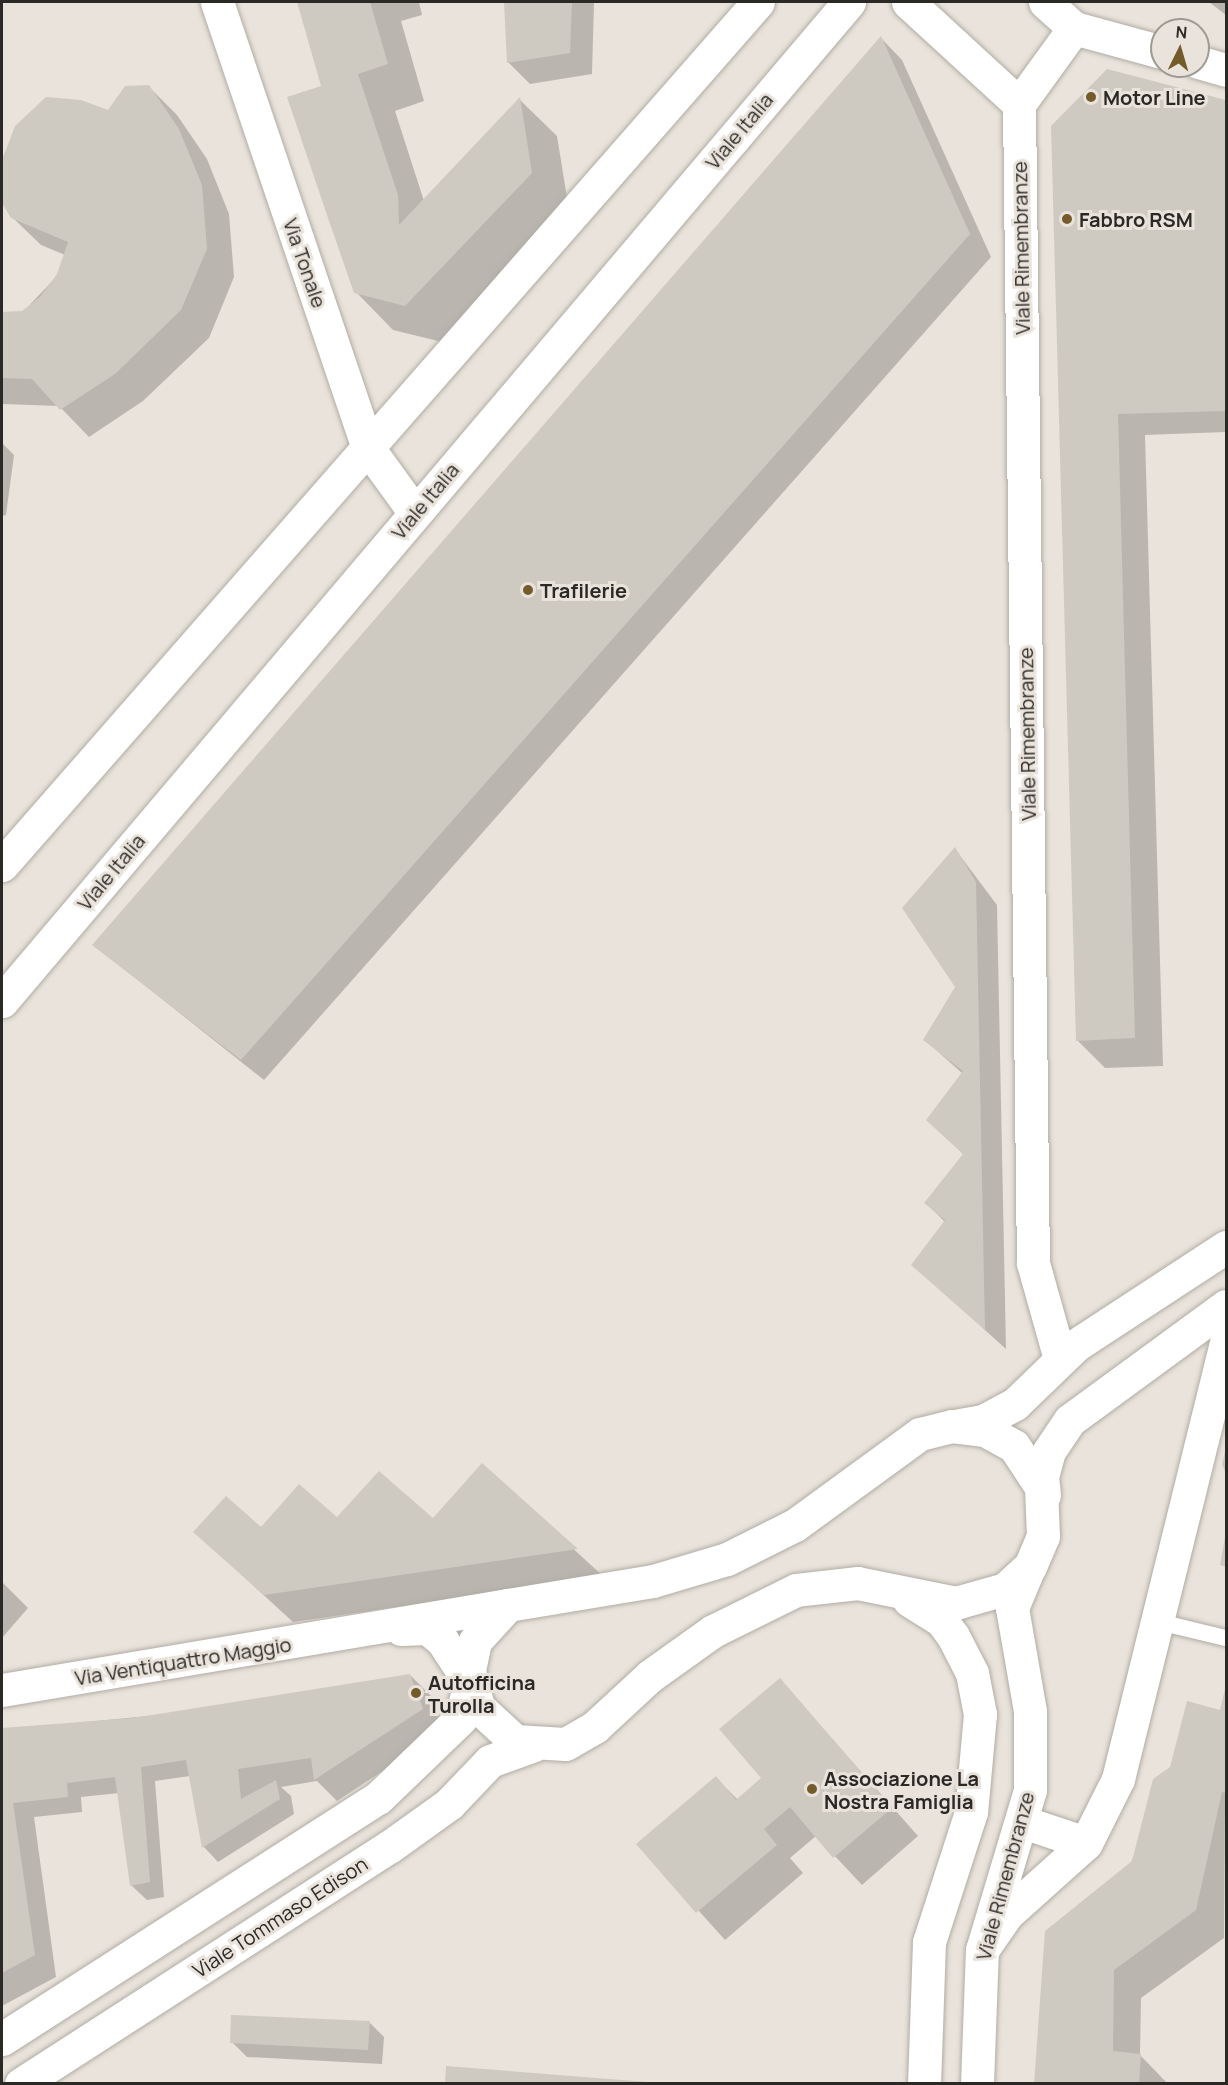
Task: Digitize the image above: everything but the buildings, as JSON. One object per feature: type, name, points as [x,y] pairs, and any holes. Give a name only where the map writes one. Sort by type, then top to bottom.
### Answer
[{"type":"street","name":"Via Tonale","points":[[217,2],[368,448],[416,513]]},
{"type":"street","points":[[2,865],[758,2]]},
{"type":"street","name":"Viale Italia","points":[[2,1001],[849,2]]},
{"type":"street","points":[[908,2],[1019,104],[1074,28]]},
{"type":"street","points":[[1045,2],[1074,28],[1150,49]]},
{"type":"street","points":[[1210,65],[1227,70]]},
{"type":"street","name":"Viale Rimembranze","points":[[1019,104],[1033,1263],[1060,1359]]},
{"type":"street","name":"Via Ventiquattro Maggio","points":[[2,1690],[653,1581],[727,1559],[795,1525],[920,1434],[1008,1408],[1060,1359],[1227,1247]]},
{"type":"street","name":"Viale Rimembranze","points":[[977,2084],[982,1950],[1023,1822],[1032,1735],[1012,1608],[1044,1536],[1046,1503],[1044,1470],[1070,1420],[1227,1306]]},
{"type":"street","points":[[982,1950],[1007,1914],[1086,1843],[1118,1779],[1155,1621],[1227,1341]]},
{"type":"street","points":[[952,1426],[985,1430],[1014,1446],[1035,1472],[1046,1503]]},
{"type":"street","points":[[878,1586],[939,1601],[973,1601],[1005,1589],[1030,1566]]},
{"type":"street","name":"Viale Tommaso Edison","points":[[21,2084],[60,2071],[389,1847],[449,1804],[490,1761],[532,1746],[581,1737],[650,1676],[744,1612],[816,1585],[878,1586]]},
{"type":"street","points":[[878,1586],[942,1621],[972,1673],[980,1714],[971,1812],[929,1942],[924,2084]]},
{"type":"street","points":[[2,2039],[378,1798],[461,1718],[470,1683],[475,1641],[508,1605]]},
{"type":"street","name":"Via Ventiquattro Maggio","points":[[364,1631],[427,1628],[442,1640],[470,1683]]},
{"type":"street","points":[[470,1683],[487,1721],[532,1746]]},
{"type":"street","points":[[1023,1822],[1086,1843]]},
{"type":"lane","points":[[1155,1621],[1227,1638]]},
{"type":"place","name":"Motor Line","points":[[1091,97]]},
{"type":"place","name":"Fabbro RSM","points":[[1067,219]]},
{"type":"place","name":"Trafilerie","points":[[528,590]]},
{"type":"place","name":"Autofficina Turolla","points":[[416,1693]]},
{"type":"place","name":"Associazione La Nostra Famiglia","points":[[812,1789]]}]
